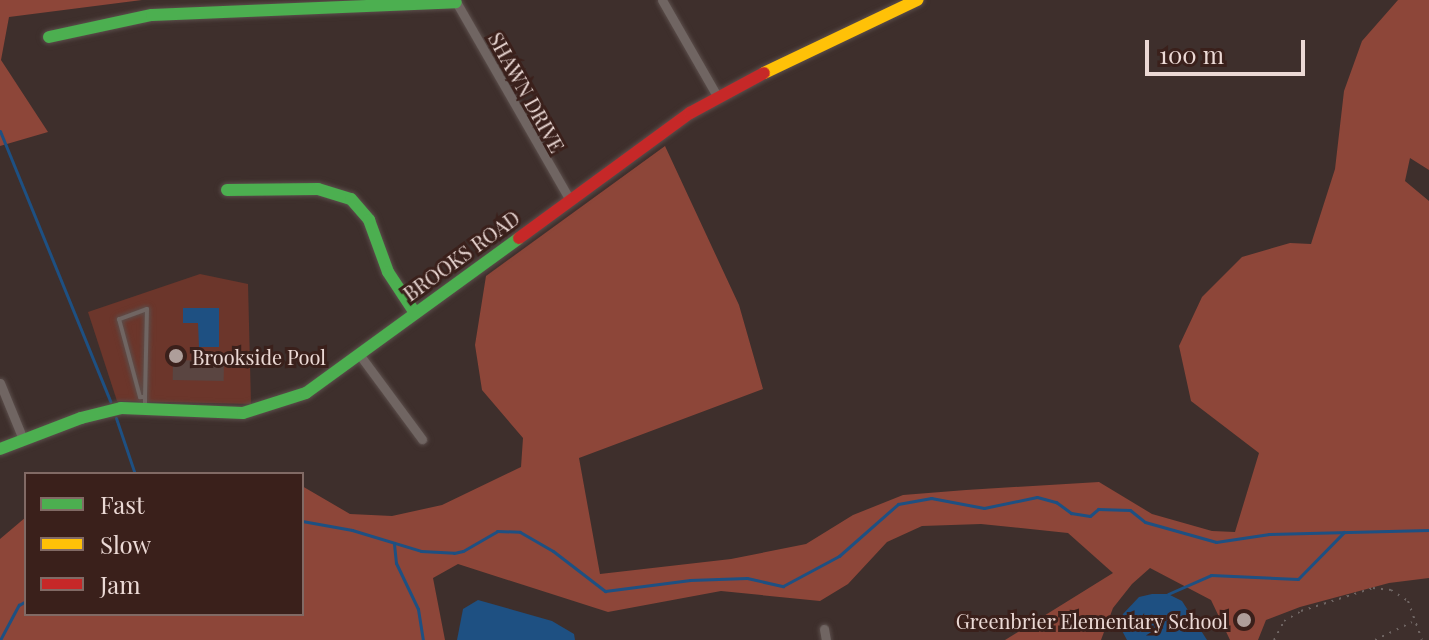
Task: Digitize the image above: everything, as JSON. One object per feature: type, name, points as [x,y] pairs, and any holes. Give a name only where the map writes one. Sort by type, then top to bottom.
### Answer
[{"type":"street","points":[[662,0],[717,96]]},
{"type":"street","name":"BROOKS ROAD","points":[[0,449],[102,412],[145,403],[225,414],[262,410],[306,393],[658,134],[717,96],[917,0]]},
{"type":"street","points":[[49,37],[124,19],[208,6],[456,1]]},
{"type":"street","name":"SHAWN DRIVE","points":[[456,1],[570,200]]},
{"type":"street","points":[[227,190],[318,189],[351,199],[369,220],[388,272],[415,313]]},
{"type":"street","points":[[359,354],[422,439]]},
{"type":"street","points":[[0,383],[23,439]]},
{"type":"lane","points":[[147,309],[145,383],[145,403],[140,397],[119,319],[147,309]]},
{"type":"path","points":[[1274,640],[1284,621],[1301,611],[1373,588],[1391,590],[1408,601],[1422,640]]},
{"type":"path","points":[[1375,640],[1414,621]]},
{"type":"shaded area","points":[[0,0],[142,0],[9,17],[1,60],[48,132],[0,146]]},
{"type":"shaded area","points":[[1398,0],[1429,0],[1429,170],[1410,158],[1405,181],[1429,201],[1429,578],[1389,583],[1300,607],[1266,620],[1258,640],[1230,640],[1211,600],[1150,568],[1113,608],[1101,640],[1005,640],[1113,573],[1068,533],[981,524],[922,526],[887,542],[848,584],[820,601],[721,591],[608,612],[458,564],[433,578],[445,640],[0,640],[0,539],[24,519],[24,616],[304,616],[304,487],[350,514],[392,516],[442,505],[521,467],[523,438],[482,390],[475,345],[486,276],[665,146],[739,305],[763,389],[579,458],[600,574],[731,559],[806,544],[853,515],[903,495],[966,490],[1099,482],[1152,514],[1212,531],[1235,532],[1259,453],[1191,401],[1179,346],[1202,297],[1242,257],[1290,243],[1311,244],[1335,169],[1344,91],[1362,41]]},
{"type":"shaded area","name":"Brookside Pool","points":[[200,274],[248,284],[251,404],[117,401],[88,312]]},
{"type":"water","points":[[183,308],[219,308],[219,347],[199,347],[198,323],[183,323]]},
{"type":"water","points":[[1168,594],[1182,601],[1207,640],[1127,640],[1119,625],[1123,614],[1139,597]]},
{"type":"water","points":[[478,600],[552,621],[574,634],[575,640],[457,640],[463,609]]},
{"type":"building","points":[[173,360],[224,361],[224,381],[173,380]]},
{"type":"waterway","points":[[0,131],[110,401]]},
{"type":"waterway","points":[[116,418],[134,472]]},
{"type":"waterway","points":[[304,521],[352,530],[421,551],[454,553],[497,531],[520,532],[553,551],[605,591],[690,580],[747,578],[783,586],[839,556],[898,504],[931,498],[984,508],[1037,497],[1056,502],[1071,513],[1090,516],[1098,509],[1130,510],[1145,522],[1216,542],[1269,534],[1429,530]]},
{"type":"waterway","points":[[1168,594],[1211,575],[1298,579],[1344,532]]},
{"type":"waterway","points":[[394,544],[396,563],[418,609],[423,640]]},
{"type":"waterway","points":[[0,640],[19,605],[24,602]]},
{"type":"traffic: fast","points":[[49,37],[152,15],[456,2]]},
{"type":"traffic: fast","points":[[227,190],[318,189],[351,199],[369,220],[388,272],[415,313]]},
{"type":"traffic: fast","points":[[0,449],[81,418],[121,408],[243,413],[306,393],[519,238]]},
{"type":"traffic: slow","points":[[764,73],[917,0]]},
{"type":"traffic: jam","points":[[519,238],[690,113],[764,73]]},
{"type":"place","name":"Brookside Pool","points":[[176,356]]},
{"type":"place","name":"Greenbrier Elementary School","points":[[1244,620]]}]
